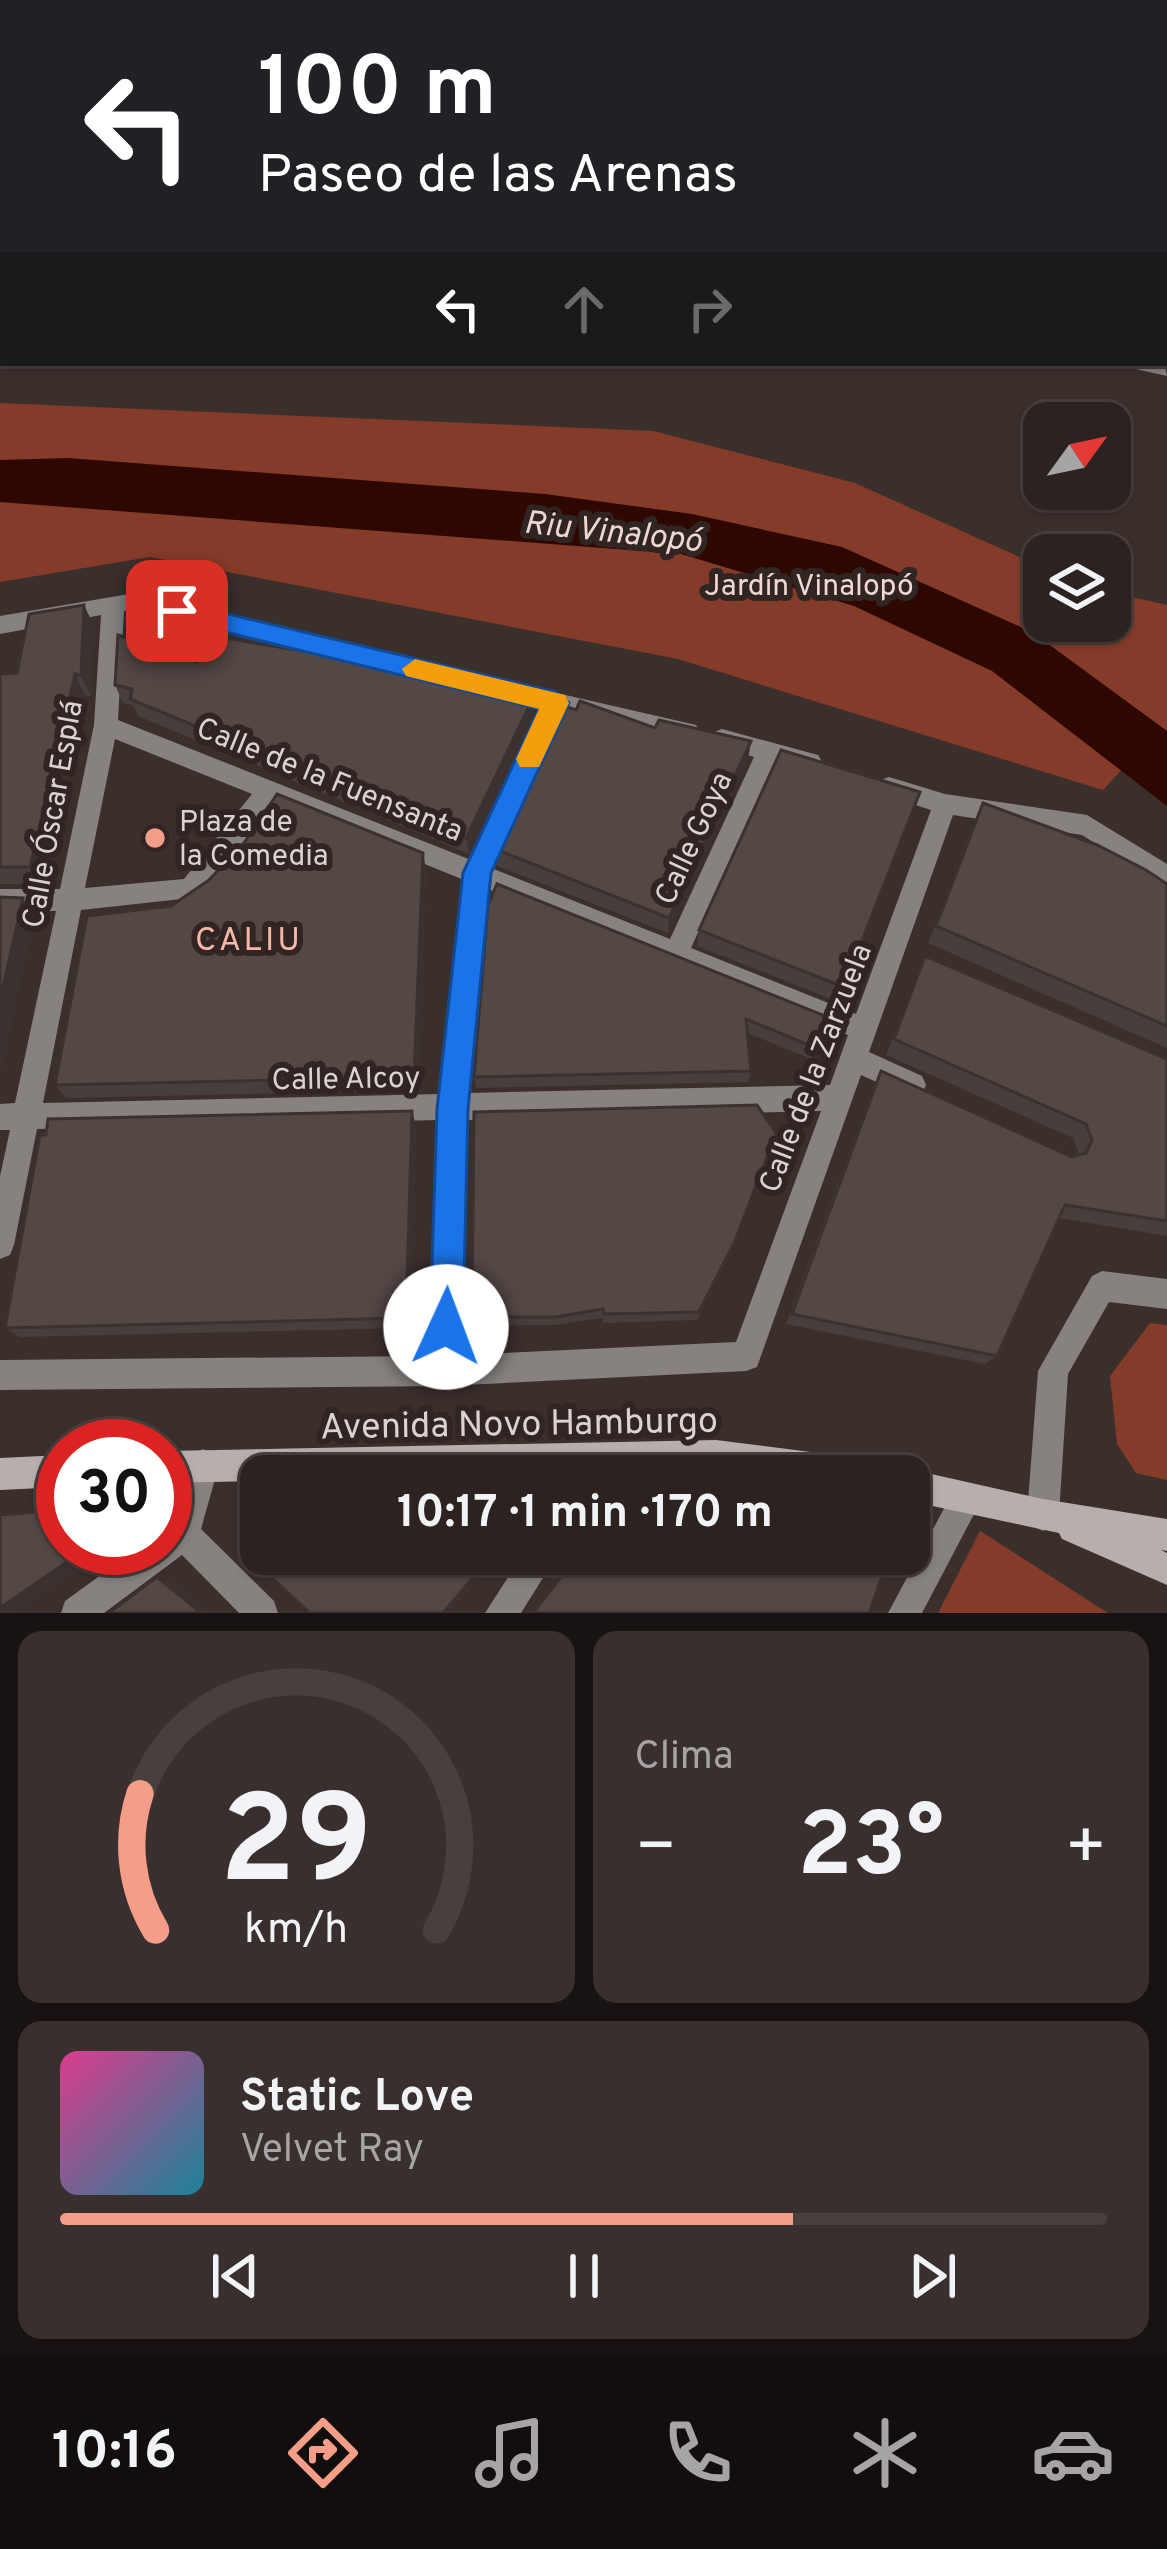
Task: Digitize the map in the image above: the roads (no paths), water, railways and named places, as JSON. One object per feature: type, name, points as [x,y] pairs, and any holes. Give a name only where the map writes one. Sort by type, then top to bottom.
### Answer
[{"type":"street","points":[[0,625],[135,601],[769,750],[945,804],[1087,825],[1167,877]]},
{"type":"street","name":"Calle Óscar Esplá","points":[[0,1245],[13,1117],[72,900],[106,724],[113,605]]},
{"type":"street","points":[[0,1375],[445,1371],[453,1109],[477,873],[556,703]]},
{"type":"street","name":"Calle de la Fuensanta","points":[[106,724],[863,1029]]},
{"type":"street","name":"Calle Goya","points":[[676,953],[769,750]]},
{"type":"street","points":[[0,901],[190,889],[270,790]]},
{"type":"street","name":"Calle de la Zarzuela","points":[[445,1371],[746,1355],[863,1029],[907,952],[945,804]]},
{"type":"street","points":[[852,1058],[936,1096]]},
{"type":"street","name":"Calle Alcoy","points":[[13,1117],[836,1098]]},
{"type":"street","points":[[1043,1515],[1053,1372],[1102,1286],[1167,1294]]},
{"type":"street","points":[[192,1505],[203,1465]]},
{"type":"street","name":"Avenida Novo Hamburgo","points":[[192,1466],[240,1465]]},
{"type":"street","points":[[0,1474],[36,1472]]},
{"type":"street","points":[[930,1490],[1167,1535]]},
{"type":"street","points":[[904,1613],[966,1499]]},
{"type":"street","points":[[1043,1515],[1167,1569]]},
{"type":"street","points":[[192,1542],[262,1613]]},
{"type":"street","points":[[77,1613],[128,1575]]},
{"type":"street","points":[[501,1613],[527,1575]]},
{"type":"water","name":"Riu Vinalopó","points":[[68,458],[545,494],[692,514],[842,547],[1023,628],[1023,642],[1046,642],[1167,731],[1167,806],[992,671],[854,606],[681,554],[0,502],[0,460]]},
{"type":"place","name":"Plaza de la Comedia","points":[[155,838]]},
{"type":"district","name":"CALIU","points":[[249,938]]},
{"type":"park label","name":"Jardín Vinalopó","points":[[809,585]]}]
